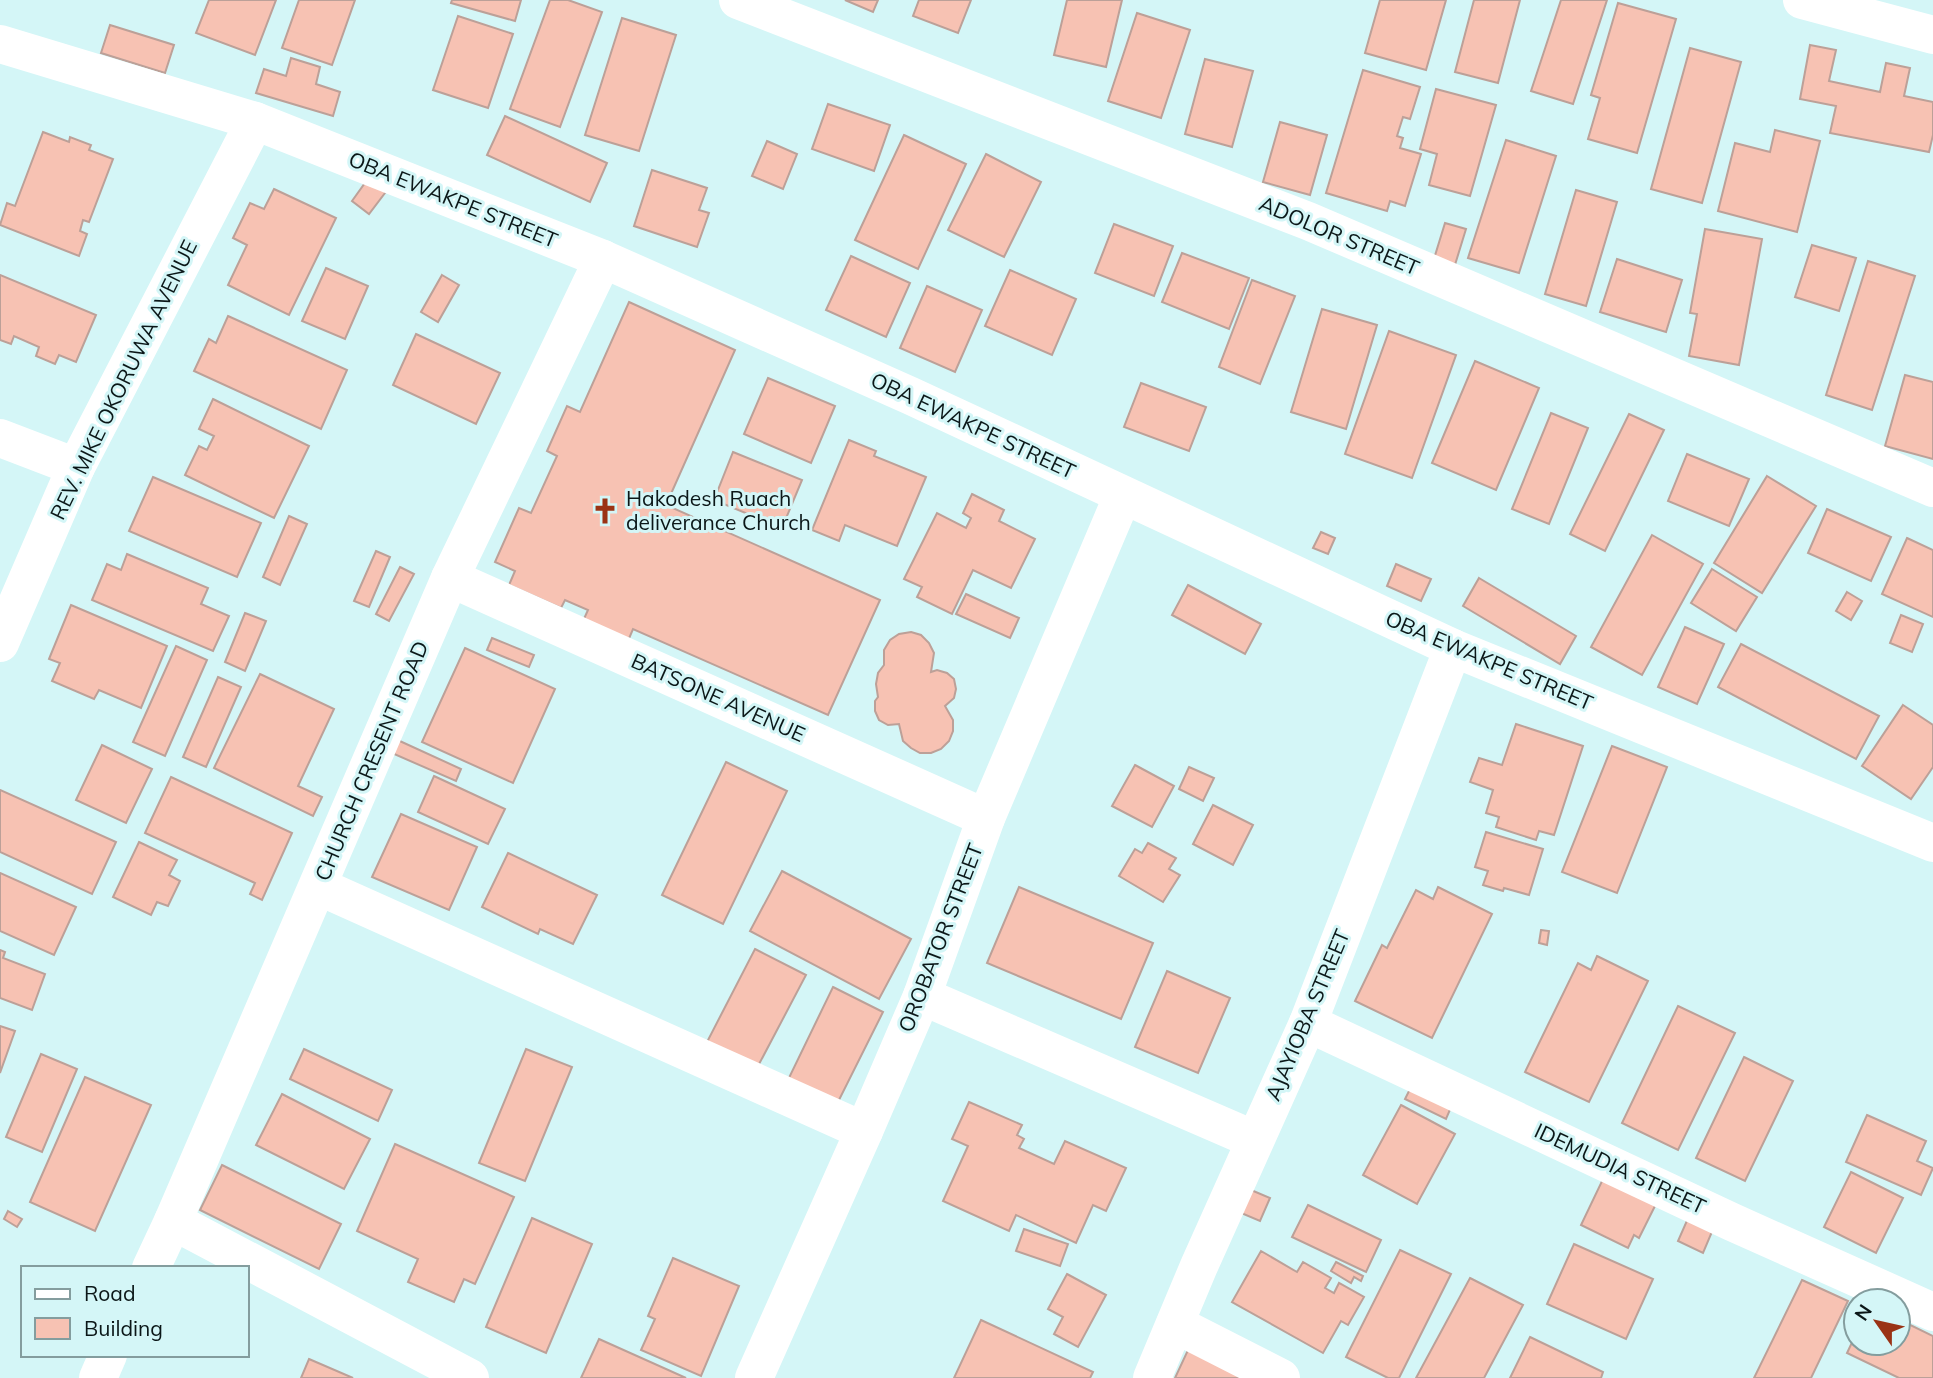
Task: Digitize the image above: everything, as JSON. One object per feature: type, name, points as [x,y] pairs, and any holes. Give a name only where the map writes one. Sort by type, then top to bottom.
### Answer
[{"type":"street","name":"ADOLOR STREET","points":[[738,0],[1308,221],[1933,488]]},
{"type":"street","points":[[1822,3],[1933,35]]},
{"type":"street","name":"OBA EWAKPE STREET","points":[[0,44],[255,121],[603,259],[911,396],[1452,648],[1933,844]]},
{"type":"street","name":"REV. MIKE OKORUWA AVENUE","points":[[0,643],[76,467],[255,121]]},
{"type":"street","name":"CHURCH CRESENT ROAD","points":[[152,1266],[450,578],[603,259]]},
{"type":"street","points":[[0,438],[76,467]]},
{"type":"street","name":"OROBATOR STREET","points":[[754,1378],[922,996],[986,818],[1123,495]]},
{"type":"street","name":"BATSONE AVENUE","points":[[450,578],[986,818]]},
{"type":"street","name":"AJAYIOBA STREET","points":[[1152,1378],[1308,1023],[1452,648]]},
{"type":"street","points":[[318,886],[864,1131]]},
{"type":"street","points":[[922,996],[1255,1140]]},
{"type":"street","name":"IDEMUDIA STREET","points":[[1308,1023],[1732,1222],[1933,1312]]},
{"type":"street","points":[[173,1221],[470,1378]]},
{"type":"street","points":[[1175,1324],[1280,1378]]},
{"type":"street","points":[[97,1378],[107,1357]]},
{"type":"building","points":[[209,0],[276,0],[255,55],[196,33]]},
{"type":"building","points":[[299,0],[355,0],[332,65],[282,48]]},
{"type":"building","points":[[452,0],[521,0],[515,21],[451,3]]},
{"type":"building","points":[[550,0],[568,0],[602,12],[560,127],[510,109]]},
{"type":"building","points":[[845,0],[878,0],[873,12]]},
{"type":"building","points":[[919,0],[971,0],[958,33],[913,16]]},
{"type":"building","points":[[1067,0],[1122,0],[1106,67],[1054,55]]},
{"type":"building","points":[[1380,0],[1446,0],[1426,70],[1365,53]]},
{"type":"building","points":[[1474,0],[1520,0],[1498,83],[1455,72]]},
{"type":"building","points":[[1561,0],[1607,0],[1573,104],[1531,91]]},
{"type":"building","points":[[1618,3],[1676,19],[1637,153],[1588,139],[1600,98],[1591,95]]},
{"type":"building","points":[[1137,13],[1190,30],[1161,118],[1108,101]]},
{"type":"building","points":[[458,16],[513,34],[488,108],[433,90]]},
{"type":"building","points":[[622,18],[676,35],[639,151],[585,135]]},
{"type":"building","points":[[110,25],[174,45],[165,73],[101,53]]},
{"type":"building","points":[[1810,45],[1836,50],[1829,81],[1880,92],[1886,63],[1910,68],[1904,96],[1933,102],[1933,135],[1929,152],[1830,133],[1836,106],[1800,99]]},
{"type":"building","points":[[1690,48],[1741,62],[1702,203],[1651,189]]},
{"type":"building","points":[[291,58],[320,67],[316,84],[340,92],[333,116],[256,93],[264,69],[286,76]]},
{"type":"building","points":[[1205,59],[1253,71],[1232,147],[1185,134]]},
{"type":"building","points":[[1363,70],[1420,87],[1410,119],[1403,117],[1397,136],[1403,138],[1400,148],[1421,154],[1405,206],[1390,201],[1387,211],[1326,193]]},
{"type":"building","points":[[1436,89],[1496,105],[1470,196],[1429,185],[1437,154],[1420,149]]},
{"type":"building","points":[[828,104],[890,125],[874,171],[812,149]]},
{"type":"building","points":[[505,116],[607,163],[590,202],[487,155]]},
{"type":"building","points":[[1280,122],[1327,135],[1310,195],[1263,182]]},
{"type":"building","points":[[1775,130],[1820,141],[1797,232],[1718,211],[1735,143],[1770,152]]},
{"type":"building","points":[[43,132],[69,142],[70,137],[91,145],[89,150],[113,159],[89,222],[83,220],[80,231],[87,234],[79,256],[0,225],[7,203],[15,206]]},
{"type":"building","points":[[904,135],[966,164],[918,269],[855,240]]},
{"type":"building","points":[[1506,140],[1556,156],[1519,273],[1468,258]]},
{"type":"building","points":[[767,141],[797,154],[783,189],[752,176]]},
{"type":"building","points":[[986,154],[1041,182],[1004,257],[948,230]]},
{"type":"building","points":[[652,170],[707,188],[699,210],[709,213],[697,247],[634,226]]},
{"type":"building","points":[[370,176],[388,189],[369,214],[352,201]]},
{"type":"building","points":[[274,189],[336,218],[289,315],[228,285],[247,245],[233,238],[250,203],[264,209]]},
{"type":"building","points":[[1576,190],[1617,202],[1586,306],[1545,294]]},
{"type":"building","points":[[1445,223],[1466,229],[1454,268],[1433,262]]},
{"type":"building","points":[[1114,224],[1173,246],[1154,296],[1095,273]]},
{"type":"building","points":[[1705,229],[1762,239],[1739,365],[1689,356],[1697,314],[1690,313]]},
{"type":"building","points":[[1812,245],[1856,258],[1839,311],[1795,297]]},
{"type":"building","points":[[1182,253],[1249,278],[1229,329],[1162,302]]},
{"type":"building","points":[[851,256],[910,283],[886,337],[826,310]]},
{"type":"building","points":[[1617,259],[1682,280],[1666,332],[1600,312]]},
{"type":"building","points":[[1868,261],[1915,276],[1872,410],[1826,395]]},
{"type":"building","points":[[326,268],[368,286],[345,339],[302,321]]},
{"type":"building","points":[[1010,270],[1076,299],[1052,355],[985,326]]},
{"type":"building","points":[[0,275],[96,315],[76,362],[59,355],[55,364],[36,356],[39,347],[14,336],[11,344],[0,340]]},
{"type":"building","points":[[442,275],[459,285],[438,322],[421,312]]},
{"type":"building","points":[[1252,280],[1295,296],[1260,384],[1219,367]]},
{"type":"building","points":[[927,286],[982,310],[955,372],[900,348]]},
{"type":"building","name":"Hakodesh Ruach deliverance Church","points":[[629,302],[735,350],[666,505],[880,600],[828,715],[633,629],[628,641],[583,621],[588,610],[565,600],[561,608],[509,585],[515,571],[495,562],[519,508],[531,513],[557,456],[547,451],[567,406],[580,412]]},
{"type":"building","points":[[1322,309],[1377,325],[1346,429],[1291,412]]},
{"type":"building","points":[[228,316],[347,370],[321,429],[194,371],[209,339],[216,343]]},
{"type":"building","points":[[1389,331],[1456,355],[1412,478],[1345,454]]},
{"type":"building","points":[[416,334],[500,373],[476,424],[393,385]]},
{"type":"building","points":[[1475,361],[1539,388],[1496,490],[1432,463]]},
{"type":"building","points":[[1905,375],[1933,382],[1933,459],[1885,446]]},
{"type":"building","points":[[768,378],[835,406],[811,463],[744,434]]},
{"type":"building","points":[[1141,383],[1206,407],[1189,451],[1124,427]]},
{"type":"building","points":[[213,399],[309,446],[274,518],[185,475],[199,446],[207,450],[214,436],[199,429]]},
{"type":"building","points":[[1551,413],[1588,428],[1549,524],[1512,509]]},
{"type":"building","points":[[1629,414],[1664,430],[1605,551],[1570,534]]},
{"type":"building","points":[[849,440],[876,451],[874,456],[926,477],[897,546],[845,525],[839,541],[812,530]]},
{"type":"building","points":[[733,452],[802,480],[782,528],[714,500]]},
{"type":"building","points":[[1687,454],[1749,479],[1729,526],[1668,501]]},
{"type":"building","points":[[1767,476],[1816,506],[1762,593],[1714,563]]},
{"type":"building","points":[[153,477],[261,523],[237,577],[129,531]]},
{"type":"building","points":[[972,494],[1004,510],[999,521],[1035,539],[1011,588],[973,570],[952,614],[917,597],[922,587],[904,579],[937,513],[966,528],[971,518],[963,513]]},
{"type":"building","points":[[1827,509],[1891,537],[1871,581],[1808,553]]},
{"type":"building","points":[[289,516],[307,524],[280,585],[263,577]]},
{"type":"building","points":[[1321,532],[1335,538],[1328,554],[1313,548]]},
{"type":"building","points":[[1652,535],[1703,564],[1642,675],[1591,647]]},
{"type":"building","points":[[1907,538],[1933,550],[1933,617],[1882,594]]},
{"type":"building","points":[[376,551],[390,557],[369,607],[354,601]]},
{"type":"building","points":[[127,554],[208,588],[201,604],[229,616],[213,651],[92,600],[107,564],[121,570]]},
{"type":"building","points":[[1396,564],[1431,579],[1421,601],[1387,586]]},
{"type":"building","points":[[400,567],[414,574],[389,621],[376,614]]},
{"type":"building","points":[[1712,569],[1757,597],[1736,631],[1691,603]]},
{"type":"building","points":[[1479,578],[1576,636],[1560,664],[1463,606]]},
{"type":"building","points":[[1188,585],[1261,624],[1245,654],[1172,615]]},
{"type":"building","points":[[1847,592],[1862,601],[1851,620],[1836,611]]},
{"type":"building","points":[[966,594],[1019,618],[1010,638],[956,614]]},
{"type":"building","points":[[71,605],[167,646],[141,708],[99,690],[94,699],[52,681],[60,663],[49,659]]},
{"type":"building","points":[[245,613],[266,621],[245,671],[225,662]]},
{"type":"building","points":[[1901,615],[1923,624],[1912,652],[1890,643]]},
{"type":"building","points":[[1685,627],[1724,644],[1697,704],[1658,687]]},
{"type":"building","points":[[911,632],[921,635],[934,653],[931,672],[937,670],[947,673],[954,679],[956,689],[954,698],[945,706],[953,720],[953,731],[949,741],[941,749],[931,753],[920,753],[911,748],[903,741],[899,724],[888,725],[879,720],[875,711],[878,697],[876,684],[878,673],[884,665],[884,650],[890,640],[899,634]]},
{"type":"building","points":[[492,638],[534,655],[529,667],[487,650]]},
{"type":"building","points":[[1741,644],[1879,716],[1856,759],[1718,687]]},
{"type":"building","points":[[176,646],[207,660],[165,756],[133,742]]},
{"type":"building","points":[[465,648],[555,689],[513,783],[422,742]]},
{"type":"building","points":[[260,674],[334,709],[298,786],[322,797],[313,816],[214,768]]},
{"type":"building","points":[[218,677],[241,687],[206,767],[183,757]]},
{"type":"building","points":[[1903,705],[1933,725],[1933,767],[1911,799],[1862,766]]},
{"type":"building","points":[[1516,724],[1583,746],[1554,835],[1539,831],[1536,840],[1496,827],[1499,817],[1486,813],[1493,790],[1470,782],[1479,758],[1502,765]]},
{"type":"building","points":[[391,737],[461,769],[456,781],[385,750]]},
{"type":"building","points":[[102,745],[152,769],[126,823],[76,800]]},
{"type":"building","points":[[1612,746],[1667,767],[1617,893],[1562,872]]},
{"type":"building","points":[[726,762],[787,791],[723,924],[662,895]]},
{"type":"building","points":[[1135,765],[1174,786],[1152,827],[1112,806]]},
{"type":"building","points":[[1189,767],[1214,778],[1203,801],[1179,789]]},
{"type":"building","points":[[434,776],[505,809],[488,844],[418,812]]},
{"type":"building","points":[[171,777],[292,833],[262,900],[250,894],[255,883],[145,833]]},
{"type":"building","points":[[0,790],[116,842],[92,894],[0,852]]},
{"type":"building","points":[[1213,805],[1253,825],[1233,865],[1193,844]]},
{"type":"building","points":[[401,814],[477,847],[449,910],[372,877]]},
{"type":"building","points":[[1486,832],[1543,849],[1529,895],[1483,885],[1488,871],[1475,867]]},
{"type":"building","points":[[139,842],[177,860],[169,875],[180,881],[168,906],[157,902],[151,915],[113,897]]},
{"type":"building","points":[[1148,843],[1176,858],[1169,869],[1180,875],[1163,902],[1119,876],[1135,849],[1142,853]]},
{"type":"building","points":[[508,853],[597,895],[573,944],[540,929],[538,934],[482,907]]},
{"type":"building","points":[[782,871],[911,939],[879,999],[750,931]]},
{"type":"building","points":[[0,873],[76,907],[54,955],[0,931]]},
{"type":"building","points":[[1019,887],[1153,943],[1121,1019],[987,963]]},
{"type":"building","points":[[1438,887],[1492,914],[1432,1038],[1355,1001],[1382,945],[1387,948],[1416,890],[1433,899]]},
{"type":"building","points":[[1541,930],[1549,931],[1547,945],[1539,943]]},
{"type":"building","points":[[755,949],[806,975],[757,1068],[707,1042]]},
{"type":"building","points":[[0,950],[5,952],[3,958],[45,974],[32,1010],[0,998]]},
{"type":"building","points":[[1597,956],[1648,981],[1589,1102],[1525,1072],[1578,963],[1591,970]]},
{"type":"building","points":[[1167,971],[1230,998],[1198,1073],[1135,1047]]},
{"type":"building","points":[[833,987],[883,1012],[835,1108],[786,1084]]},
{"type":"building","points":[[1678,1006],[1735,1033],[1678,1150],[1622,1123]]},
{"type":"building","points":[[0,1026],[15,1031],[0,1073]]},
{"type":"building","points":[[304,1049],[392,1090],[378,1121],[290,1079]]},
{"type":"building","points":[[526,1049],[572,1067],[525,1181],[479,1163]]},
{"type":"building","points":[[41,1054],[77,1069],[42,1152],[6,1137]]},
{"type":"building","points":[[1744,1057],[1793,1081],[1745,1181],[1696,1158]]},
{"type":"building","points":[[85,1077],[151,1105],[95,1231],[30,1202]]},
{"type":"building","points":[[1412,1085],[1452,1105],[1446,1119],[1405,1099]]},
{"type":"building","points":[[282,1094],[370,1139],[344,1189],[256,1145]]},
{"type":"building","points":[[969,1102],[1022,1125],[1017,1135],[1024,1139],[1019,1148],[1054,1164],[1065,1141],[1126,1168],[1106,1211],[1093,1205],[1076,1243],[1016,1215],[1009,1231],[943,1201],[968,1146],[952,1139]]},
{"type":"building","points":[[1401,1105],[1455,1134],[1417,1204],[1363,1175]]},
{"type":"building","points":[[1867,1115],[1926,1141],[1917,1161],[1933,1168],[1921,1195],[1846,1162]]},
{"type":"building","points":[[395,1144],[514,1197],[475,1284],[464,1279],[454,1302],[408,1282],[418,1259],[357,1231]]},
{"type":"building","points":[[222,1165],[341,1224],[319,1269],[200,1210]]},
{"type":"building","points":[[1851,1172],[1903,1198],[1876,1253],[1824,1227]]},
{"type":"building","points":[[1603,1179],[1656,1204],[1639,1238],[1634,1235],[1628,1248],[1581,1225]]},
{"type":"building","points":[[1244,1187],[1270,1198],[1260,1221],[1234,1210]]},
{"type":"building","points":[[1308,1205],[1381,1240],[1366,1272],[1292,1237]]},
{"type":"building","points":[[8,1211],[22,1219],[17,1227],[4,1219]]},
{"type":"building","points":[[1689,1216],[1714,1227],[1703,1253],[1678,1241]]},
{"type":"building","points":[[532,1218],[592,1244],[546,1353],[486,1327]]},
{"type":"building","points":[[1024,1229],[1068,1244],[1060,1266],[1016,1251]]},
{"type":"building","points":[[1574,1244],[1653,1279],[1626,1339],[1547,1304]]},
{"type":"building","points":[[1400,1250],[1451,1274],[1399,1378],[1388,1378],[1346,1357]]},
{"type":"building","points":[[1261,1251],[1297,1272],[1303,1262],[1331,1278],[1325,1288],[1334,1293],[1339,1283],[1364,1297],[1348,1325],[1341,1321],[1323,1353],[1232,1302]]},
{"type":"building","points":[[673,1258],[739,1286],[701,1376],[641,1350],[655,1319],[648,1316]]},
{"type":"building","points":[[1336,1262],[1363,1276],[1361,1281],[1354,1277],[1351,1283],[1331,1271]]},
{"type":"building","points":[[1067,1274],[1106,1295],[1078,1347],[1054,1334],[1063,1317],[1048,1309]]},
{"type":"building","points":[[1470,1278],[1523,1305],[1484,1378],[1416,1378]]},
{"type":"building","points":[[1802,1280],[1842,1298],[1842,1313],[1811,1378],[1754,1378]]},
{"type":"building","points":[[981,1320],[1093,1372],[1090,1378],[954,1378]]},
{"type":"building","points":[[1912,1326],[1933,1336],[1933,1378],[1899,1378],[1855,1357],[1912,1357]]},
{"type":"building","points":[[1530,1337],[1603,1372],[1601,1378],[1510,1378]]},
{"type":"building","points":[[599,1339],[686,1378],[581,1378]]},
{"type":"building","points":[[1188,1350],[1250,1378],[1175,1378]]},
{"type":"building","points":[[309,1359],[353,1378],[301,1378]]},
{"type":"place","name":"Hakodesh Ruach deliverance Church","points":[[605,511]]}]
